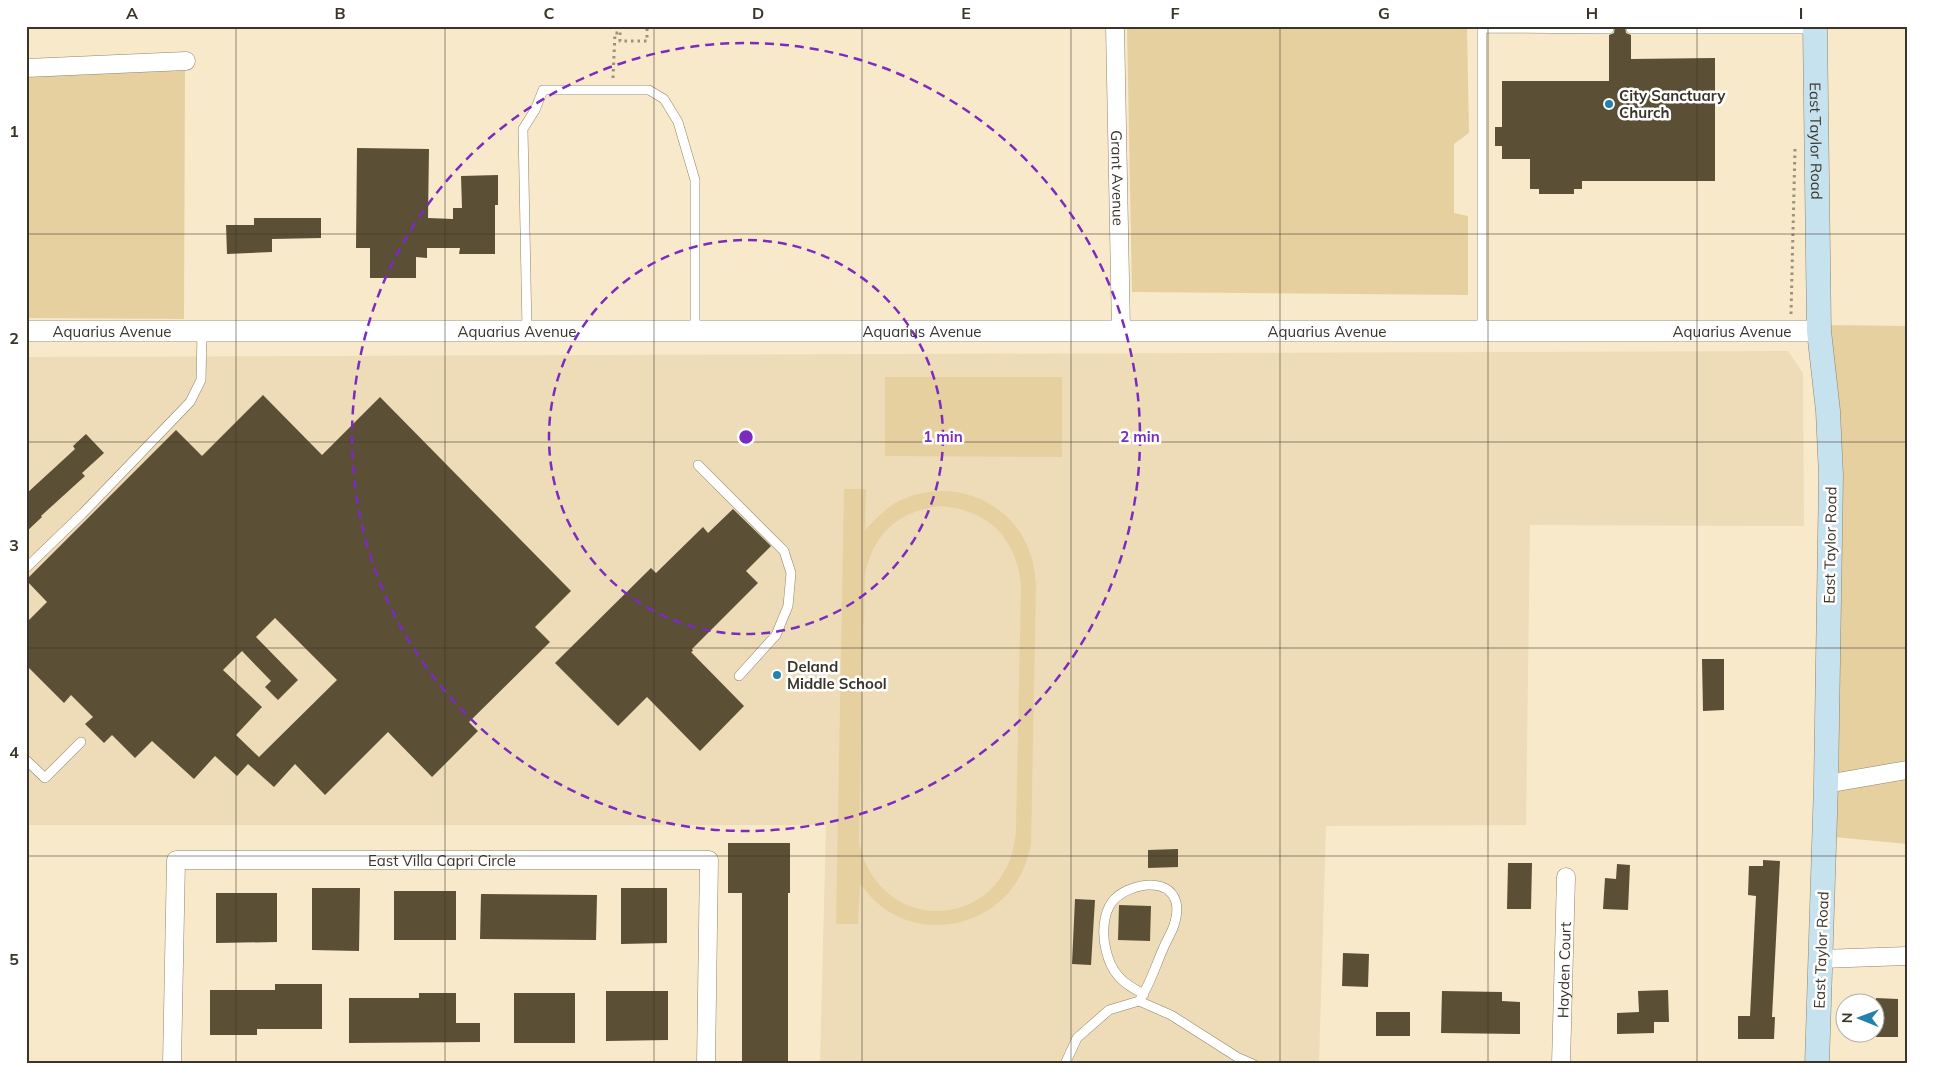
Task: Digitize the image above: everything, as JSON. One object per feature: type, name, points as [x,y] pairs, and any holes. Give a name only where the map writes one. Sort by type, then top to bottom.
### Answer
[{"type":"main road","name":"East Taylor Road","points":[[1815,28],[1818,331],[1828,411],[1831,468],[1826,784],[1817,1064]]},
{"type":"street","name":"Grant Avenue","points":[[1115,26],[1121,330]]},
{"type":"street","points":[[26,68],[186,61]]},
{"type":"street","name":"Aquarius Avenue","points":[[26,331],[1818,331]]},
{"type":"street","points":[[1826,784],[1907,770]]},
{"type":"street","name":"East Villa Capri Circle","points":[[172,1064],[176,860],[709,860],[706,1064]]},
{"type":"street","name":"Hayden Court","points":[[1561,1064],[1566,877]]},
{"type":"street","points":[[1821,958],[1907,956]]},
{"type":"lane","points":[[1482,330],[1482,27],[1609,29]]},
{"type":"lane","points":[[1631,29],[1815,28]]},
{"type":"lane","points":[[528,330],[523,129],[535,110],[543,90],[612,89],[649,90],[664,99],[678,122],[695,180],[695,330]]},
{"type":"lane","points":[[26,568],[83,513],[190,402],[201,380],[202,331]]},
{"type":"lane","points":[[698,465],[784,552],[791,573],[788,606],[776,635],[739,676]]},
{"type":"lane","points":[[26,760],[45,778],[81,742]]},
{"type":"lane","points":[[1065,1064],[1077,1038],[1102,1016],[1109,1010],[1142,997],[1173,929],[1177,911],[1173,895],[1158,884],[1139,886],[1113,901],[1106,914],[1104,942],[1108,960],[1118,976],[1142,997],[1237,1057],[1253,1064]]},
{"type":"path","points":[[620,26],[620,41],[647,41],[647,26]]},
{"type":"path","points":[[612,89],[615,33],[620,33]]},
{"type":"path","points":[[1791,317],[1795,142]]},
{"type":"shaded area","points":[[1127,26],[1467,26],[1469,133],[1454,144],[1454,213],[1468,216],[1468,295],[1132,292]]},
{"type":"shaded area","points":[[185,70],[184,319],[26,318],[26,76]]},
{"type":"shaded area","points":[[1828,325],[1907,326],[1907,761],[1836,774]]},
{"type":"shaded area","name":"Deland Middle School","points":[[1788,351],[1803,373],[1804,526],[1530,525],[1526,825],[1326,826],[1319,1064],[820,1064],[826,825],[26,825],[26,357]]},
{"type":"shaded area","points":[[885,377],[1062,377],[1062,457],[885,456]]},
{"type":"shaded area","points":[[844,489],[866,489],[865,530],[892,505],[915,495],[934,491],[953,492],[971,496],[989,503],[1004,514],[1017,528],[1027,545],[1034,570],[1036,586],[1031,845],[1027,860],[1011,890],[998,903],[966,921],[929,925],[911,921],[883,908],[860,884],[858,924],[836,924]],"holes":[[[941,506],[973,513],[997,529],[1006,540],[1018,568],[1021,585],[1016,830],[1008,863],[992,888],[969,904],[944,911],[917,908],[892,896],[872,875],[859,843],[865,574],[875,547],[890,526],[900,519],[912,513]]]},
{"type":"shaded area","points":[[1907,779],[1907,844],[1834,837],[1835,791]]},
{"type":"building","name":"City Sanctuary Church","points":[[1615,26],[1625,26],[1626,33],[1631,35],[1631,59],[1715,58],[1715,181],[1582,181],[1582,189],[1574,189],[1574,194],[1539,194],[1539,189],[1530,189],[1530,159],[1502,159],[1502,146],[1495,146],[1495,127],[1502,127],[1502,81],[1609,81],[1609,35],[1614,33]]},
{"type":"building","points":[[357,148],[429,149],[428,218],[453,219],[453,208],[462,208],[461,176],[498,175],[498,205],[495,205],[495,254],[459,254],[460,248],[427,248],[427,258],[416,257],[416,278],[370,278],[370,248],[356,248]]},
{"type":"building","points":[[254,218],[321,218],[321,238],[272,239],[272,252],[227,254],[226,225],[254,225]]},
{"type":"building","name":"Deland Middle School","points":[[263,395],[322,455],[380,397],[571,591],[535,627],[550,642],[469,722],[478,731],[432,777],[388,732],[325,795],[295,764],[274,787],[248,764],[237,776],[215,756],[194,779],[152,741],[135,758],[112,735],[104,743],[85,724],[93,717],[71,695],[64,703],[26,665],[26,623],[47,602],[26,580],[176,430],[202,456]],"holes":[[[275,618],[337,680],[259,757],[236,735],[262,707],[223,670],[242,651],[271,681],[265,687],[278,700],[298,680],[256,637]]]},
{"type":"building","points":[[86,434],[104,453],[82,473],[85,476],[26,532],[26,494],[75,449],[73,446]]},
{"type":"building","points":[[733,509],[771,546],[746,571],[758,583],[691,652],[744,706],[700,751],[647,697],[618,726],[555,663],[651,568],[656,573],[703,527],[708,533]]},
{"type":"building","points":[[1702,659],[1724,659],[1724,710],[1703,711]]},
{"type":"building","points":[[728,843],[790,843],[790,893],[788,893],[788,1064],[742,1064],[742,893],[728,893]]},
{"type":"building","points":[[1178,849],[1178,867],[1148,868],[1148,850]]},
{"type":"building","points":[[1763,860],[1780,861],[1772,1017],[1775,1017],[1774,1039],[1738,1039],[1738,1016],[1750,1016],[1756,896],[1748,895],[1749,866],[1763,866]]},
{"type":"building","points":[[1508,863],[1532,863],[1531,909],[1507,909]]},
{"type":"building","points":[[1617,864],[1630,865],[1628,910],[1603,909],[1605,878],[1616,879]]},
{"type":"building","points":[[312,888],[360,888],[359,951],[312,950]]},
{"type":"building","points":[[621,888],[667,888],[667,943],[621,944]]},
{"type":"building","points":[[394,891],[456,891],[456,940],[394,940]]},
{"type":"building","points":[[216,893],[277,893],[277,942],[216,943]]},
{"type":"building","points":[[481,894],[597,895],[596,940],[480,939]]},
{"type":"building","points":[[1075,899],[1095,900],[1091,965],[1072,964]]},
{"type":"building","points":[[1119,905],[1151,906],[1150,941],[1118,940]]},
{"type":"building","points":[[1343,953],[1369,954],[1368,987],[1342,986]]},
{"type":"building","points":[[275,984],[322,984],[322,1029],[257,1029],[257,1035],[210,1035],[210,990],[275,990]]},
{"type":"building","points":[[1668,990],[1669,1022],[1654,1022],[1654,1033],[1617,1034],[1617,1013],[1639,1012],[1638,991]]},
{"type":"building","points":[[606,991],[668,991],[668,1040],[606,1041]]},
{"type":"building","points":[[1442,991],[1502,992],[1502,1001],[1520,1002],[1520,1034],[1441,1033]]},
{"type":"building","points":[[419,993],[456,993],[456,1023],[480,1023],[480,1042],[349,1043],[349,998],[419,998]]},
{"type":"building","points":[[514,993],[575,993],[575,1043],[514,1043]]},
{"type":"building","points":[[1886,998],[1898,999],[1898,1037],[1886,1037]]},
{"type":"building","points":[[1376,1012],[1410,1012],[1410,1036],[1376,1036]]},
{"type":"place","name":"City Sanctuary Church","points":[[1609,104]]},
{"type":"place","name":"Deland Middle School","points":[[777,675]]}]
